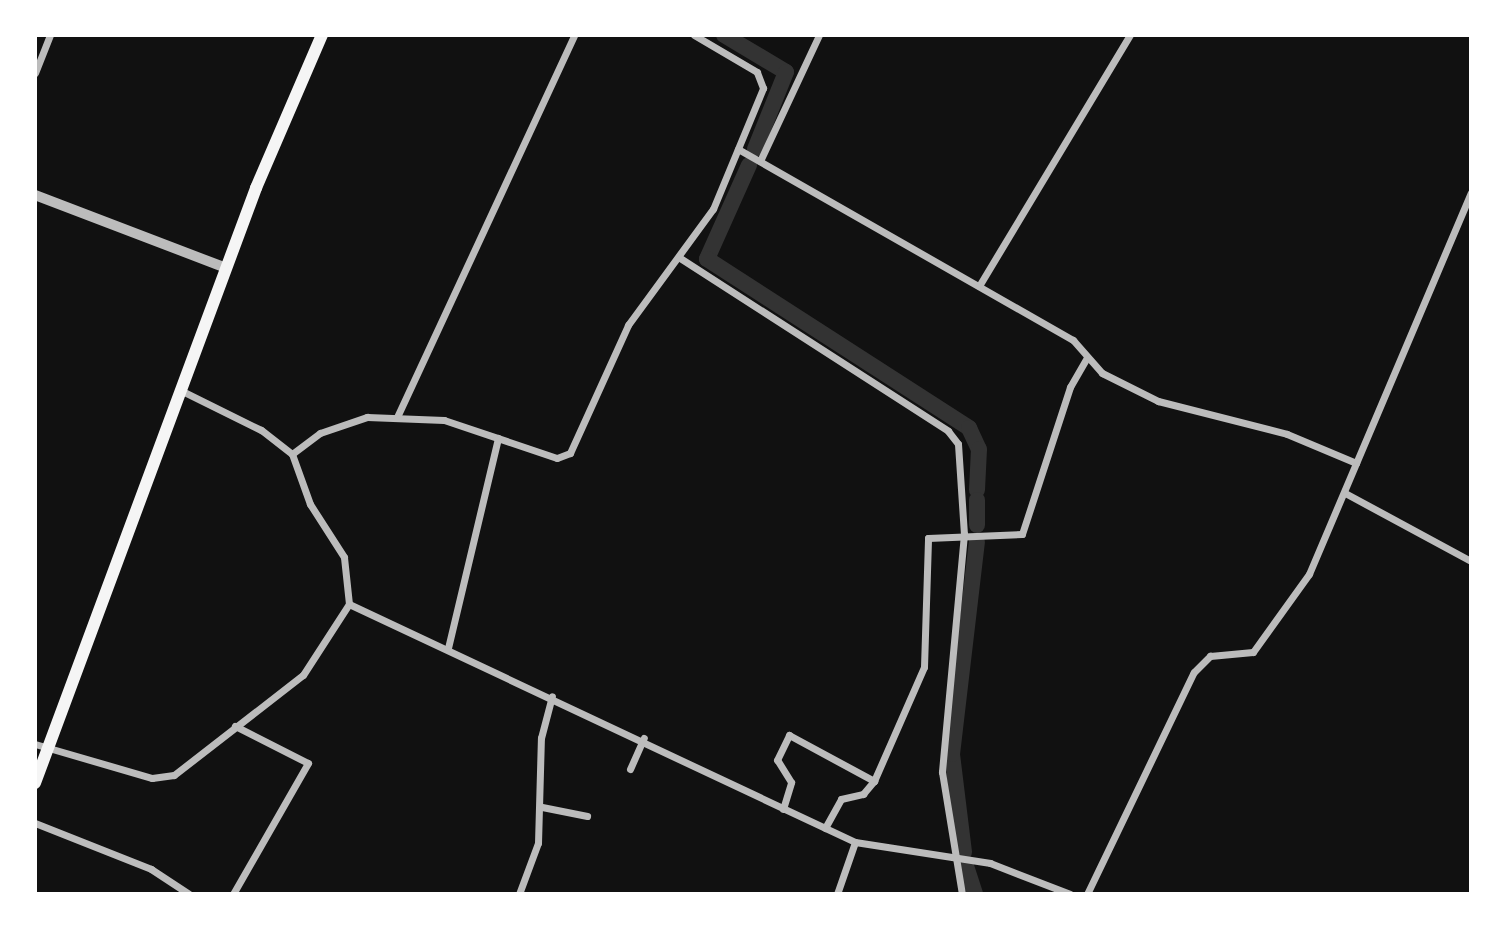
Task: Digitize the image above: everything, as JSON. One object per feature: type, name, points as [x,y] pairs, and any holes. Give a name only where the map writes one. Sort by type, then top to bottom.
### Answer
[{"type":"main road","points":[[35,783],[226,268],[322,35]]},
{"type":"street","points":[[35,73],[50,35]]},
{"type":"street","points":[[397,417],[574,35]]},
{"type":"street","points":[[292,454],[346,422],[397,417],[444,420],[557,458],[570,453],[628,326],[680,258],[713,209],[762,80],[694,35]]},
{"type":"street","points":[[760,161],[819,35]]},
{"type":"street","points":[[979,286],[1130,35]]},
{"type":"street","points":[[738,149],[1073,340],[1102,373],[1158,401],[1287,434],[1356,463]]},
{"type":"street","points":[[1087,894],[1194,672],[1210,656],[1235,658],[1268,638],[1309,574],[1471,193]]},
{"type":"street","points":[[35,195],[226,268]]},
{"type":"street","points":[[680,258],[948,431],[963,464],[964,534],[943,740],[952,857],[962,894]]},
{"type":"street","points":[[825,828],[841,799],[863,794],[874,781],[924,667],[928,538],[964,534],[1012,537],[1027,525],[1070,387],[1087,357]]},
{"type":"street","points":[[35,744],[152,778],[192,764],[213,739],[303,676],[349,604],[344,557],[310,504],[292,454],[261,430],[180,390]]},
{"type":"street","points":[[448,648],[498,438]]},
{"type":"street","points":[[1345,494],[1471,561]]},
{"type":"street","points":[[349,604],[644,738],[783,809],[855,842],[990,863],[1070,894]]},
{"type":"street","points":[[519,894],[538,843],[542,807],[541,738],[552,696]]},
{"type":"street","points":[[233,894],[308,763],[235,726]]},
{"type":"street","points":[[783,809],[791,782],[777,760],[789,735],[874,781]]},
{"type":"street","points":[[630,769],[644,738]]},
{"type":"street","points":[[542,807],[587,816]]},
{"type":"street","points":[[35,823],[151,869],[189,894]]},
{"type":"street","points":[[837,894],[855,842]]},
{"type":"waterway","points":[[724,35],[786,72],[755,149]]},
{"type":"waterway","points":[[749,165],[707,259],[969,428],[979,449],[977,490]]},
{"type":"waterway","points":[[977,500],[977,525]]},
{"type":"waterway","points":[[964,852],[952,754],[977,541]]},
{"type":"waterway","points":[[966,866],[975,894]]}]
